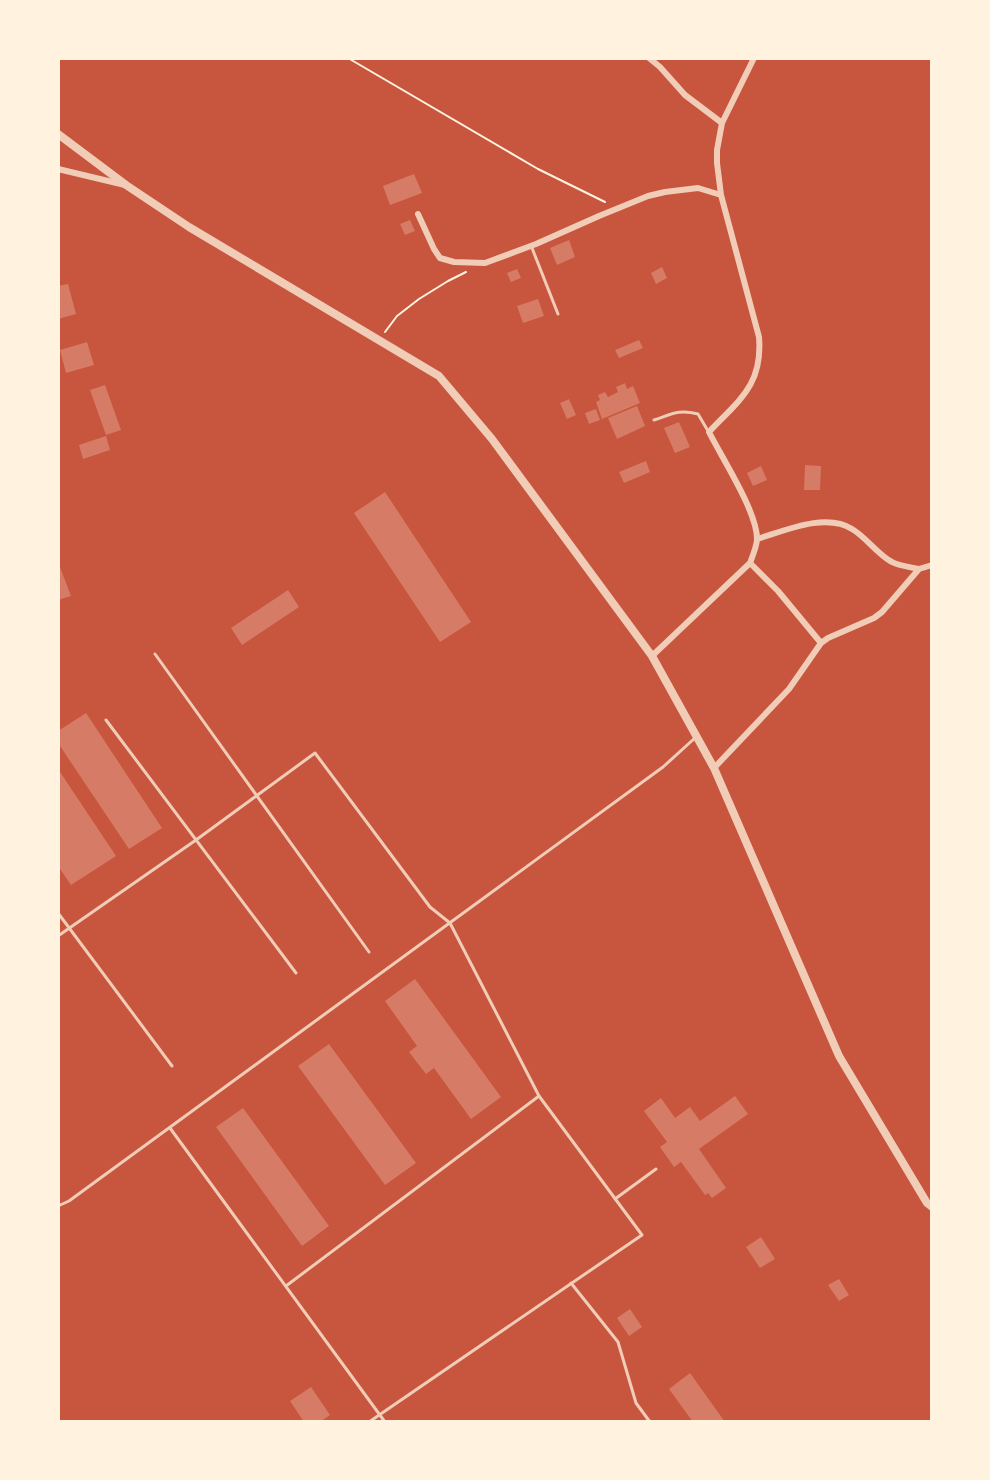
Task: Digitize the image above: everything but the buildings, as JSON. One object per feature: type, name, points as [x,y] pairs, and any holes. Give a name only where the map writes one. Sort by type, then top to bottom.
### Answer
[{"type":"street","points":[[649,58],[685,95],[722,123]]},
{"type":"street","points":[[652,656],[750,562],[757,539],[749,507],[709,432],[748,391],[757,372],[761,353],[759,337],[721,195],[717,163],[722,123],[754,58]]},
{"type":"street","points":[[58,134],[126,185],[189,227],[439,376],[492,439],[652,656],[714,768],[839,1056],[927,1203],[932,1207]]},
{"type":"street","points":[[58,169],[126,185]]},
{"type":"street","points":[[418,214],[440,258],[454,262],[485,263],[648,196],[698,188],[721,195]]},
{"type":"street","points":[[757,539],[795,527],[832,522],[851,528],[893,563],[919,569],[932,565]]},
{"type":"street","points":[[750,562],[778,591],[821,643]]},
{"type":"street","points":[[714,768],[785,694],[821,643],[882,612],[919,569]]},
{"type":"lane","points":[[531,246],[558,314]]},
{"type":"lane","points":[[654,420],[679,412],[689,412],[698,414],[709,432]]},
{"type":"lane","points":[[155,654],[369,952]]},
{"type":"lane","points":[[106,720],[296,973]]},
{"type":"lane","points":[[58,1206],[69,1201],[170,1128],[663,767],[697,735]]},
{"type":"lane","points":[[58,936],[196,840],[315,753],[430,906],[450,922],[539,1096],[642,1235],[369,1422]]},
{"type":"lane","points":[[58,914],[172,1066]]},
{"type":"lane","points":[[286,1286],[539,1096]]},
{"type":"lane","points":[[170,1128],[385,1422]]},
{"type":"lane","points":[[615,1199],[656,1169]]},
{"type":"lane","points":[[571,1283],[618,1341],[636,1403],[650,1422]]},
{"type":"path","points":[[348,58],[538,169],[605,202]]},
{"type":"path","points":[[375,338],[397,316],[419,299],[467,272]]}]
